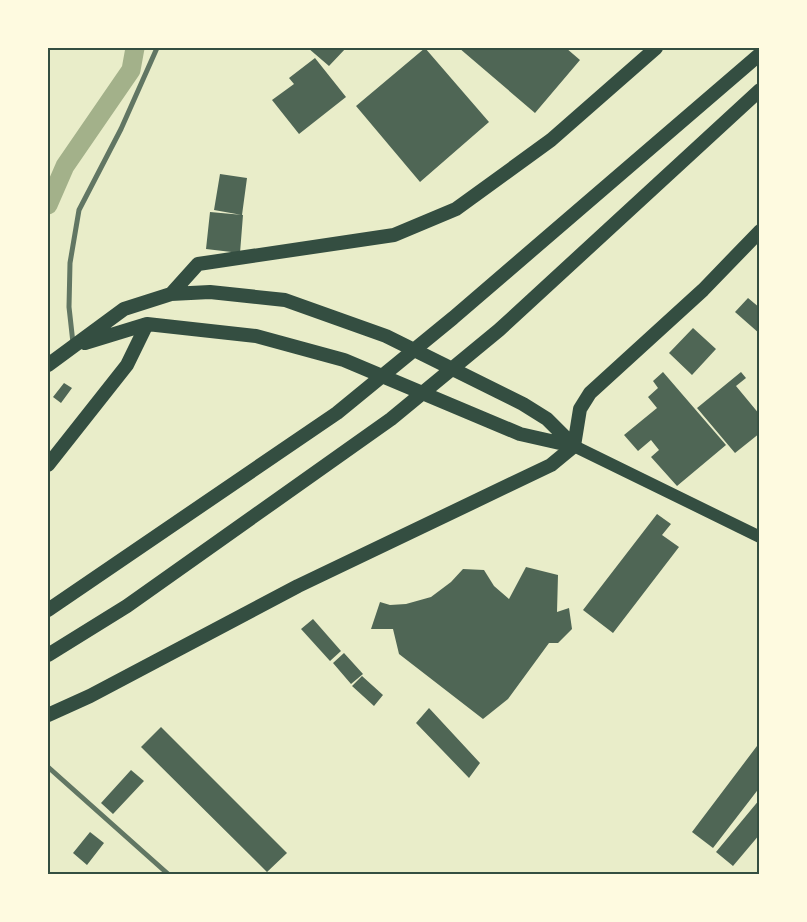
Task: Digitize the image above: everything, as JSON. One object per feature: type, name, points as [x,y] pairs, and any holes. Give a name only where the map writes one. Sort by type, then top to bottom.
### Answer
[{"type":"highway","points":[[171,294],[198,264],[394,235],[456,209],[551,140],[656,48]]},
{"type":"highway","points":[[48,610],[337,413],[453,318],[760,54]]},
{"type":"highway","points":[[48,655],[127,606],[391,419],[498,330],[760,90]]},
{"type":"highway","points":[[48,715],[99,691],[298,586],[551,465],[574,446],[580,408],[590,393],[703,290],[760,231]]},
{"type":"highway","points":[[48,365],[124,309],[171,294],[210,292],[285,300],[386,336],[523,404],[547,419],[574,446]]},
{"type":"highway","points":[[73,346],[147,324],[256,336],[344,360],[520,434],[574,446]]},
{"type":"highway","points":[[48,465],[127,365],[147,324]]},
{"type":"main road","points":[[574,446],[760,537]]},
{"type":"street","points":[[73,346],[69,307],[70,263],[79,210],[121,129],[157,48]]},
{"type":"street","points":[[48,767],[168,874]]},
{"type":"building","points":[[308,48],[346,48],[329,66]]},
{"type":"building","points":[[425,48],[489,122],[420,182],[356,106]]},
{"type":"building","points":[[459,48],[566,48],[580,60],[535,113]]},
{"type":"building","points":[[315,58],[346,97],[299,134],[272,100],[294,84],[289,78]]},
{"type":"building","points":[[220,174],[247,178],[242,215],[214,210]]},
{"type":"building","points":[[210,212],[243,215],[240,253],[206,249]]},
{"type":"building","points":[[748,298],[760,308],[760,334],[735,312]]},
{"type":"building","points":[[693,328],[716,349],[692,375],[669,353]]},
{"type":"building","points":[[663,372],[726,445],[677,486],[651,457],[659,450],[651,440],[638,451],[624,435],[657,408],[648,397],[658,388],[653,381]]},
{"type":"building","points":[[741,372],[746,378],[736,386],[760,415],[760,433],[735,453],[697,408]]},
{"type":"building","points":[[64,383],[72,388],[61,403],[53,397]]},
{"type":"building","points":[[657,514],[671,524],[662,535],[679,547],[613,633],[583,610]]},
{"type":"building","points":[[526,567],[558,575],[557,612],[569,608],[572,629],[558,643],[549,643],[508,699],[483,719],[399,654],[393,629],[371,629],[380,602],[390,605],[406,604],[431,597],[451,582],[463,569],[484,570],[494,586],[509,599]]},
{"type":"building","points":[[313,619],[341,651],[330,661],[301,629]]},
{"type":"building","points":[[344,653],[363,674],[351,684],[333,663]]},
{"type":"building","points":[[362,676],[383,695],[374,706],[352,686]]},
{"type":"building","points":[[429,708],[480,763],[469,778],[416,723]]},
{"type":"building","points":[[161,727],[287,853],[267,872],[141,747]]},
{"type":"building","points":[[760,742],[760,787],[713,848],[692,832]]},
{"type":"building","points":[[131,770],[144,781],[113,814],[101,803]]},
{"type":"building","points":[[760,799],[760,834],[733,866],[716,852]]},
{"type":"building","points":[[90,832],[104,843],[87,865],[73,853]]},
{"type":"waterway","points":[[48,205],[65,166],[131,70],[135,48]]}]
